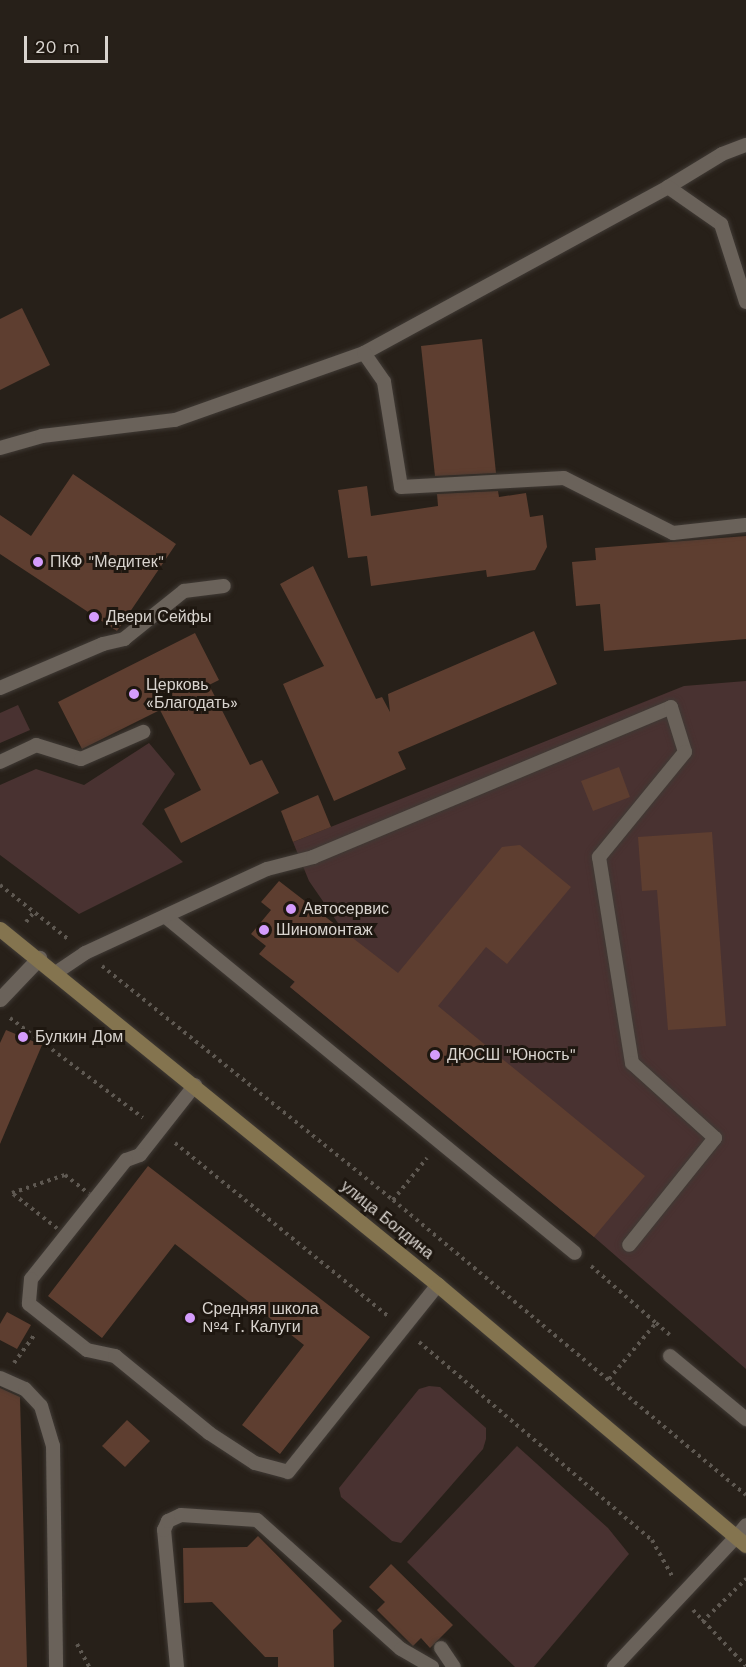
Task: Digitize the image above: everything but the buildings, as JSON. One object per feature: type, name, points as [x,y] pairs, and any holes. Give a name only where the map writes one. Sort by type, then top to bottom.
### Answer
[{"type":"main road","name":"улица Болдина","points":[[0,929],[57,972],[743,1536]]},
{"type":"street","points":[[0,999],[39,958]]},
{"type":"lane","points":[[0,448],[42,436],[175,420],[364,353],[669,187],[722,154],[746,145]]},
{"type":"lane","points":[[669,187],[721,224],[746,302]]},
{"type":"lane","points":[[364,353],[384,382],[401,487],[564,478],[673,533],[746,525]]},
{"type":"lane","points":[[0,688],[103,644],[124,639],[184,591],[224,586]]},
{"type":"lane","points":[[57,972],[85,952],[267,869],[313,857],[671,707],[685,752],[599,857],[632,1063],[715,1138],[629,1245]]},
{"type":"lane","points":[[0,762],[36,745],[81,759],[143,732]]},
{"type":"lane","points":[[166,917],[441,1140],[575,1253]]},
{"type":"lane","points":[[195,1085],[140,1155],[126,1160],[31,1279],[29,1304],[87,1350],[116,1356],[209,1433],[255,1463],[288,1472],[438,1285]]},
{"type":"lane","points":[[670,1356],[746,1419]]},
{"type":"lane","points":[[0,1378],[25,1389],[41,1406],[53,1446],[56,1667]]},
{"type":"lane","points":[[177,1667],[164,1530],[168,1521],[181,1515],[257,1520],[401,1649],[432,1667]]},
{"type":"lane","points":[[614,1667],[743,1536]]},
{"type":"lane","points":[[441,1648],[454,1667]]},
{"type":"path","points":[[0,885],[393,1200],[746,1495]]},
{"type":"path","points":[[393,1200],[441,1140]]},
{"type":"path","points":[[65,1175],[92,1196],[63,1233],[12,1193],[65,1175]]},
{"type":"path","points":[[575,1253],[656,1323]]},
{"type":"path","points":[[18,1357],[47,1317]]},
{"type":"path","points":[[702,1622],[746,1579]]},
{"type":"shaded area","points":[[746,681],[746,1369],[594,1237],[290,987],[340,926],[309,881],[293,842],[684,686]]},
{"type":"shaded area","points":[[18,705],[30,730],[0,743],[0,713]]},
{"type":"shaded area","points":[[149,743],[175,774],[142,824],[183,862],[79,914],[0,855],[0,785],[36,769],[84,785]]},
{"type":"shaded area","points":[[429,1386],[440,1387],[486,1428],[486,1439],[483,1449],[401,1543],[392,1541],[341,1497],[339,1488],[419,1389]]},
{"type":"shaded area","points":[[517,1446],[608,1528],[629,1554],[534,1667],[515,1667],[407,1562]]},
{"type":"place","name":"ПКФ \"Медитек\"","points":[[38,562]]},
{"type":"place","name":"Двери Сейфы","points":[[94,617]]},
{"type":"place","name":"Церковь «Благодать»","points":[[134,694]]},
{"type":"place","name":"Автосервис","points":[[291,909]]},
{"type":"place","name":"Шиномонтаж","points":[[264,930]]},
{"type":"place","name":"Булкин Дом","points":[[23,1037]]},
{"type":"place","name":"ДЮСШ \"Юность\"","points":[[435,1055]]},
{"type":"place","name":"Средняя школа №4 г. Калуги","points":[[190,1318]]}]
